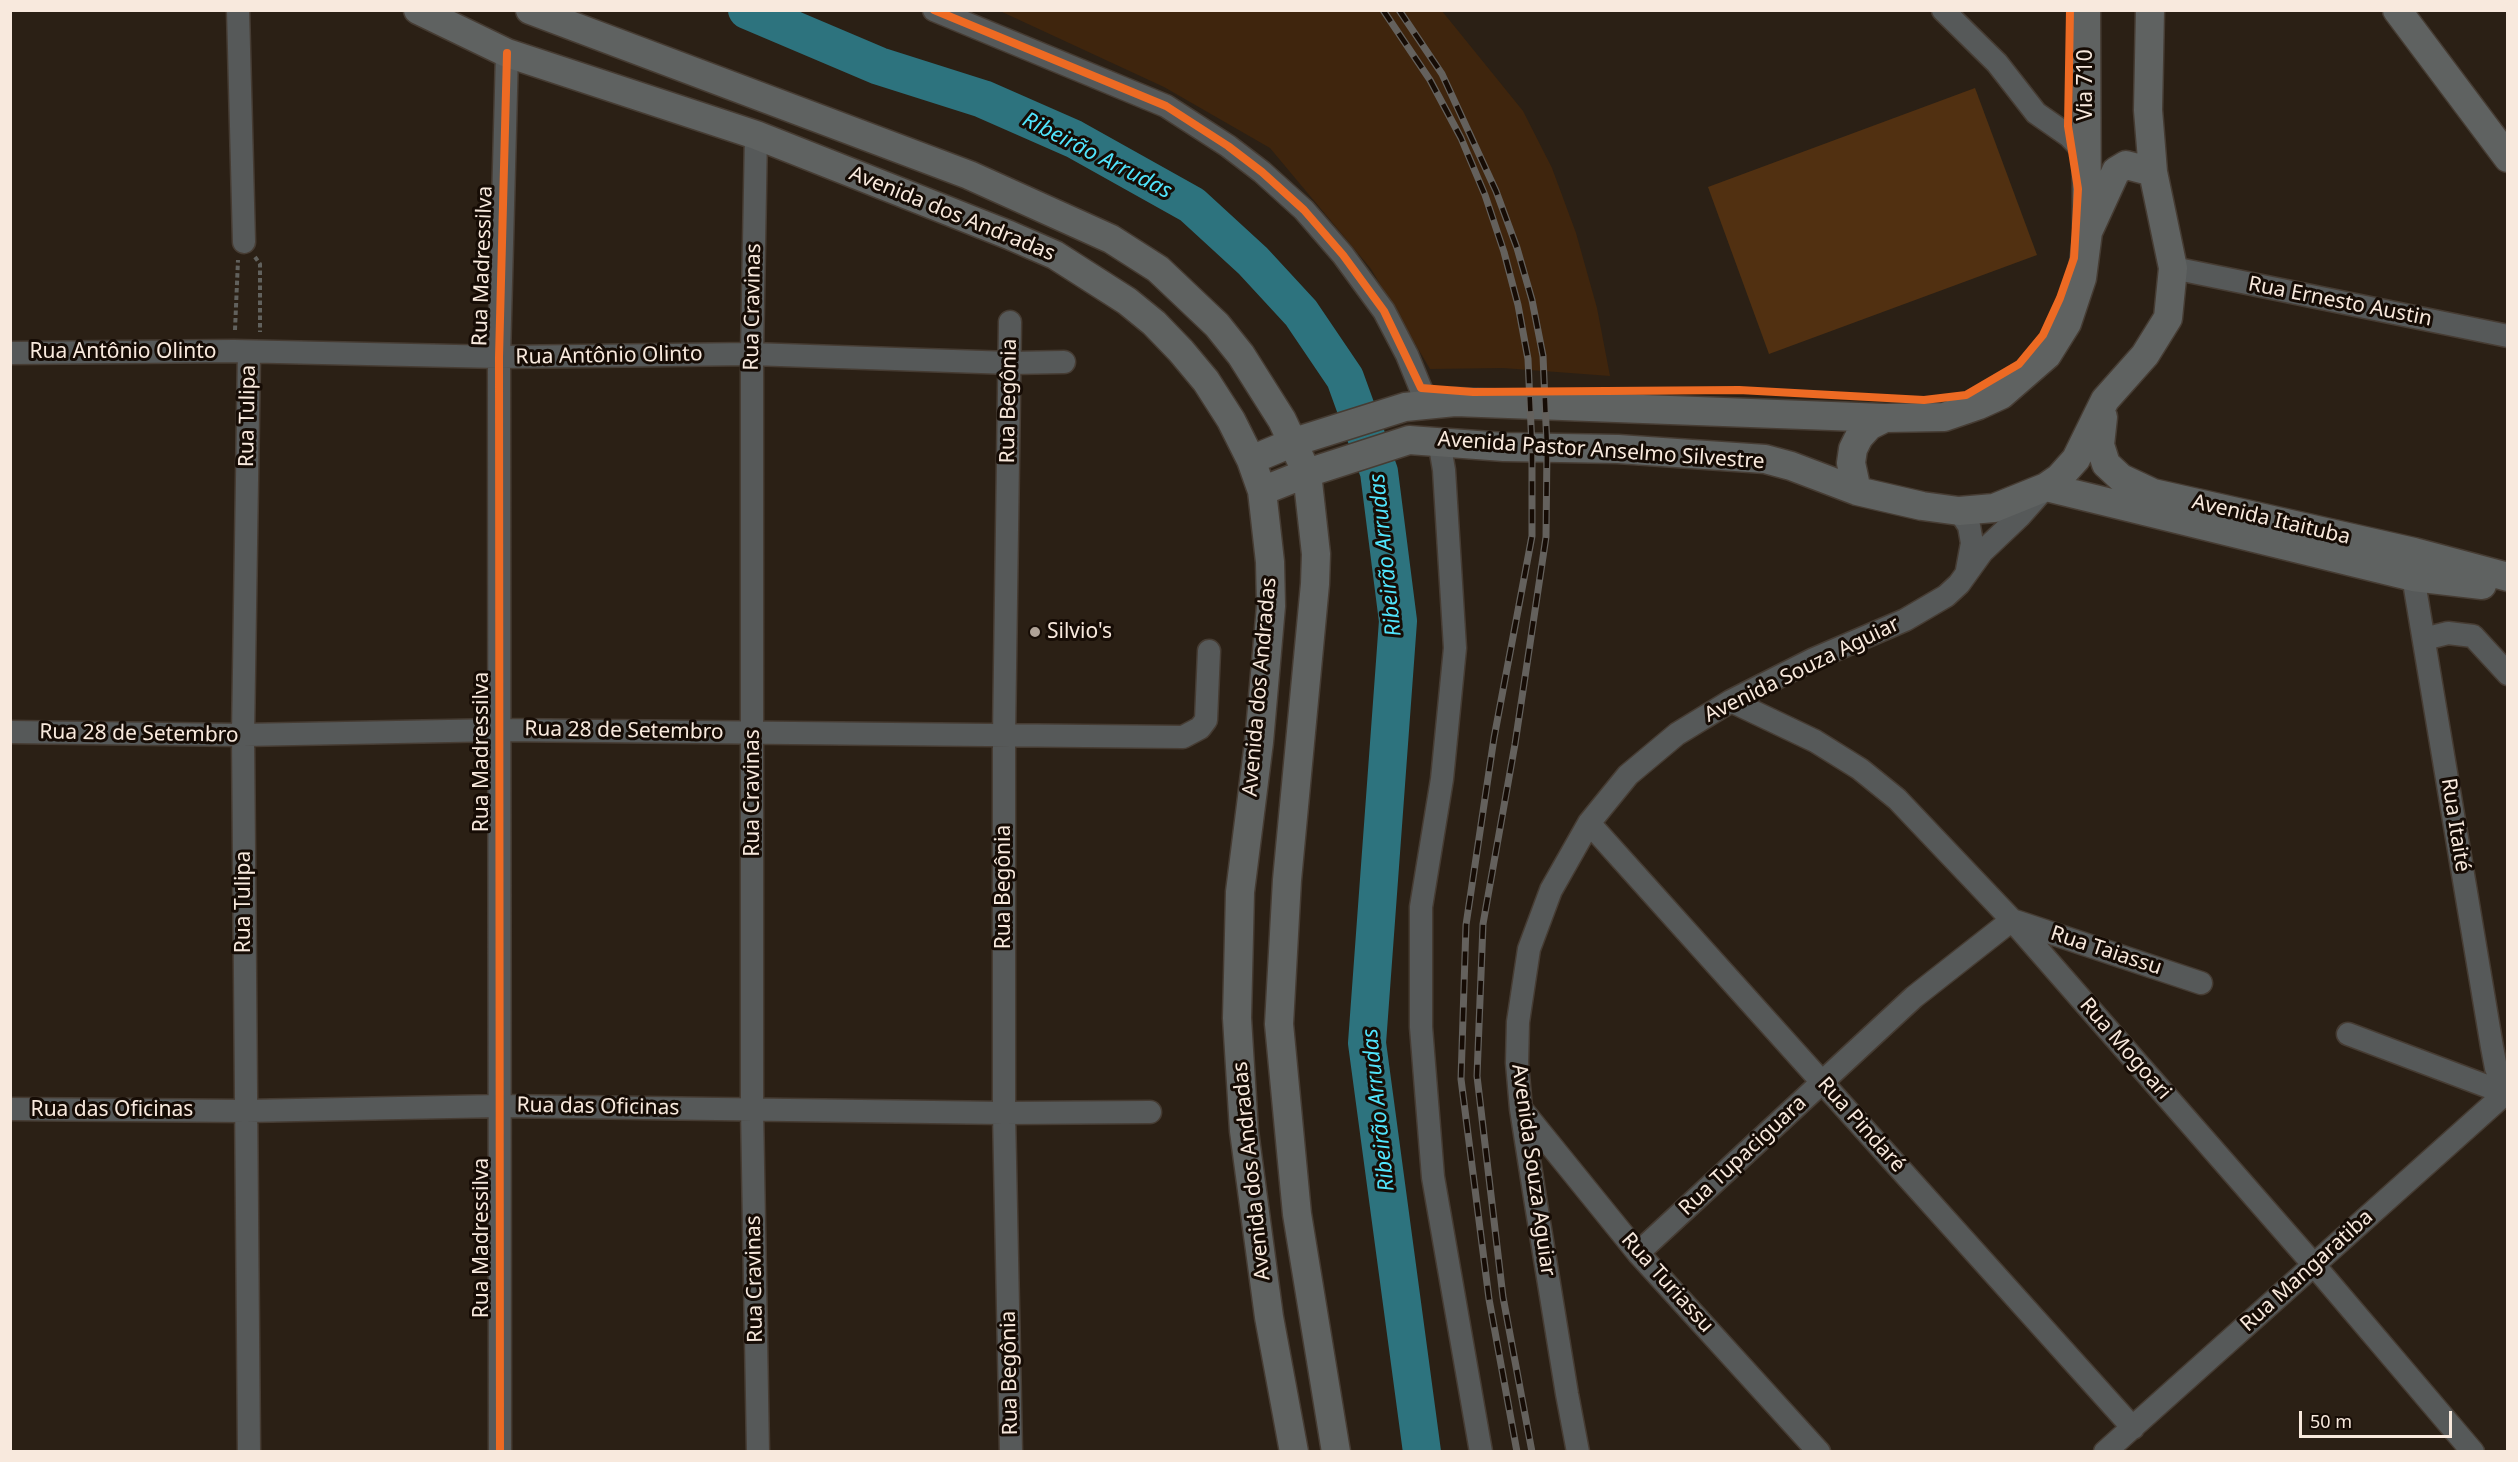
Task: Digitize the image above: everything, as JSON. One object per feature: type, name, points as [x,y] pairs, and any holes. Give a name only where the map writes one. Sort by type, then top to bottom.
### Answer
[{"type":"main road","name":"Avenida dos Andradas","points":[[418,10],[507,53],[756,135],[1010,235],[1055,255],[1111,290],[1154,323],[1206,381],[1231,420],[1251,460],[1262,491],[1270,562],[1271,606],[1240,892],[1237,1018],[1246,1143],[1269,1317],[1293,1452]]},
{"type":"main road","name":"Avenida dos Andradas","points":[[530,10],[969,175],[1111,239],[1158,269],[1217,325],[1262,388],[1304,439],[1316,470],[1314,521],[1316,584],[1287,880],[1280,1024],[1297,1215],[1336,1452]]},
{"type":"main road","name":"Via 710","points":[[2086,10],[2085,100],[2088,232]]},
{"type":"main road","name":"Avenida Pastor Anselmo Silvestre","points":[[1262,491],[1316,470],[1409,440],[1504,447],[1618,449],[1765,459],[1791,466],[1857,491],[1922,506],[1959,511],[1994,508],[2046,487],[2059,478],[2076,459],[2105,400],[2145,355],[2168,318],[2173,268],[2154,172],[2148,110],[2150,10]]},
{"type":"main road","points":[[2397,10],[2508,158]]},
{"type":"main road","points":[[2088,232],[2116,171],[2126,165],[2154,172]]},
{"type":"main road","name":"Avenida Pastor Anselmo Silvestre","points":[[1251,460],[1304,439],[1416,406],[1455,402],[1885,418],[1944,417],[2001,395],[2047,355],[2067,322],[2082,278],[2088,232]]},
{"type":"main road","name":"Avenida Itaituba","points":[[2105,400],[2100,445],[2106,464],[2121,478],[2142,488],[2153,493],[2414,564],[2508,587]]},
{"type":"main road","points":[[1857,491],[1851,463],[1853,449],[1859,436],[1869,426],[1885,418]]},
{"type":"main road","name":"Avenida Itaituba","points":[[2046,487],[2414,564],[2508,577]]},
{"type":"street","points":[[238,10],[244,242]]},
{"type":"street","points":[[934,10],[1166,106],[1228,146],[1262,172],[1304,210],[1342,255],[1384,311],[1407,355],[1416,406]]},
{"type":"street","points":[[1943,10],[1997,63],[2036,113],[2069,136],[2086,154]]},
{"type":"street","name":"Rua Madressilva","points":[[500,1452],[499,357],[507,53]]},
{"type":"street","points":[[2053,125],[2068,126],[2077,120],[2085,100]]},
{"type":"street","name":"Rua Cravinas","points":[[756,135],[752,354],[752,1109],[758,1452]]},
{"type":"street","name":"Rua Ernesto Austin","points":[[2173,268],[2508,336]]},
{"type":"street","name":"Rua Begônia","points":[[1010,322],[1004,736],[1005,1113],[1011,1452]]},
{"type":"street","name":"Rua Antônio Olinto","points":[[10,353],[248,352],[499,357],[752,354],[1010,363],[1064,362]]},
{"type":"street","name":"Rua Tulipa","points":[[248,352],[243,735],[249,1452]]},
{"type":"street","points":[[1439,441],[1444,470],[1455,648],[1442,779],[1421,907],[1420,1027],[1433,1178],[1480,1452]]},
{"type":"street","name":"Avenida Souza Aguiar","points":[[1578,1452],[1521,1109],[1517,1063],[1518,1022],[1529,949],[1551,890],[1589,823],[1628,775],[1677,734],[1731,701],[1814,660],[1905,620],[1946,596],[1959,584],[1982,552],[2020,516],[2046,487]]},
{"type":"street","points":[[1959,511],[1969,526],[1972,543],[1967,571]]},
{"type":"street","name":"Rua Itaité","points":[[2414,564],[2424,639],[2492,1047],[2507,1093]]},
{"type":"street","points":[[2424,639],[2448,633],[2473,636],[2508,674]]},
{"type":"street","name":"Rua 28 de Setembro","points":[[10,732],[243,735],[500,730],[1183,737],[1200,728],[1206,720],[1209,651]]},
{"type":"street","name":"Rua Mogoari","points":[[1731,701],[1815,741],[1860,769],[1897,800],[2012,920],[2314,1264],[2473,1452]]},
{"type":"street","name":"Rua Pindaré","points":[[1589,823],[2133,1428]]},
{"type":"street","name":"Rua Taiassu","points":[[2012,920],[2201,983]]},
{"type":"street","name":"Rua Tupaciguara","points":[[1638,1253],[1914,997],[2012,920]]},
{"type":"street","points":[[2348,1034],[2507,1093]]},
{"type":"street","name":"Rua Mangaratiba","points":[[2105,1452],[2507,1093]]},
{"type":"street","name":"Rua das Oficinas","points":[[10,1109],[246,1111],[501,1106],[1005,1113],[1150,1112]]},
{"type":"street","name":"Rua Turiassu","points":[[1521,1109],[1638,1253],[1819,1452]]},
{"type":"path","points":[[244,242],[237,264],[248,352]]},
{"type":"path","points":[[244,242],[260,264],[248,352]]},
{"type":"shaded area","points":[[1000,11],[1442,11],[1523,111],[1552,168],[1576,233],[1597,308],[1610,376],[1503,368],[1430,369],[1371,269],[1270,148],[1164,87]]},
{"type":"shaded area","points":[[1975,88],[2037,255],[1769,354],[1708,187]]},
{"type":"waterway","name":"Ribeirão Arrudas","points":[[747,10],[879,66],[983,99],[1074,139],[1192,205],[1253,261],[1301,313],[1345,378],[1379,472],[1398,621],[1367,1043],[1422,1452]]},
{"type":"railway","points":[[1383,10],[1430,80],[1461,138],[1485,195],[1504,252],[1518,305],[1528,359],[1532,448],[1532,536],[1494,738],[1466,925],[1461,1079],[1489,1299],[1517,1452]]},
{"type":"railway","points":[[1399,10],[1442,74],[1496,191],[1517,248],[1532,300],[1543,356],[1547,447],[1546,537],[1515,744],[1483,924],[1477,1076],[1503,1297],[1532,1452]]},
{"type":"cycle path","points":[[934,10],[1166,106],[1228,146],[1262,172],[1304,210],[1343,255],[1384,311],[1421,388],[1473,392],[1739,390],[1924,400],[1966,395],[2019,364],[2043,335],[2060,298],[2074,258],[2078,189],[2068,126],[2070,10]]},
{"type":"cycle path","points":[[500,1452],[499,357],[507,53]]},
{"type":"place","name":"Silvio's","points":[[1035,632]]}]
